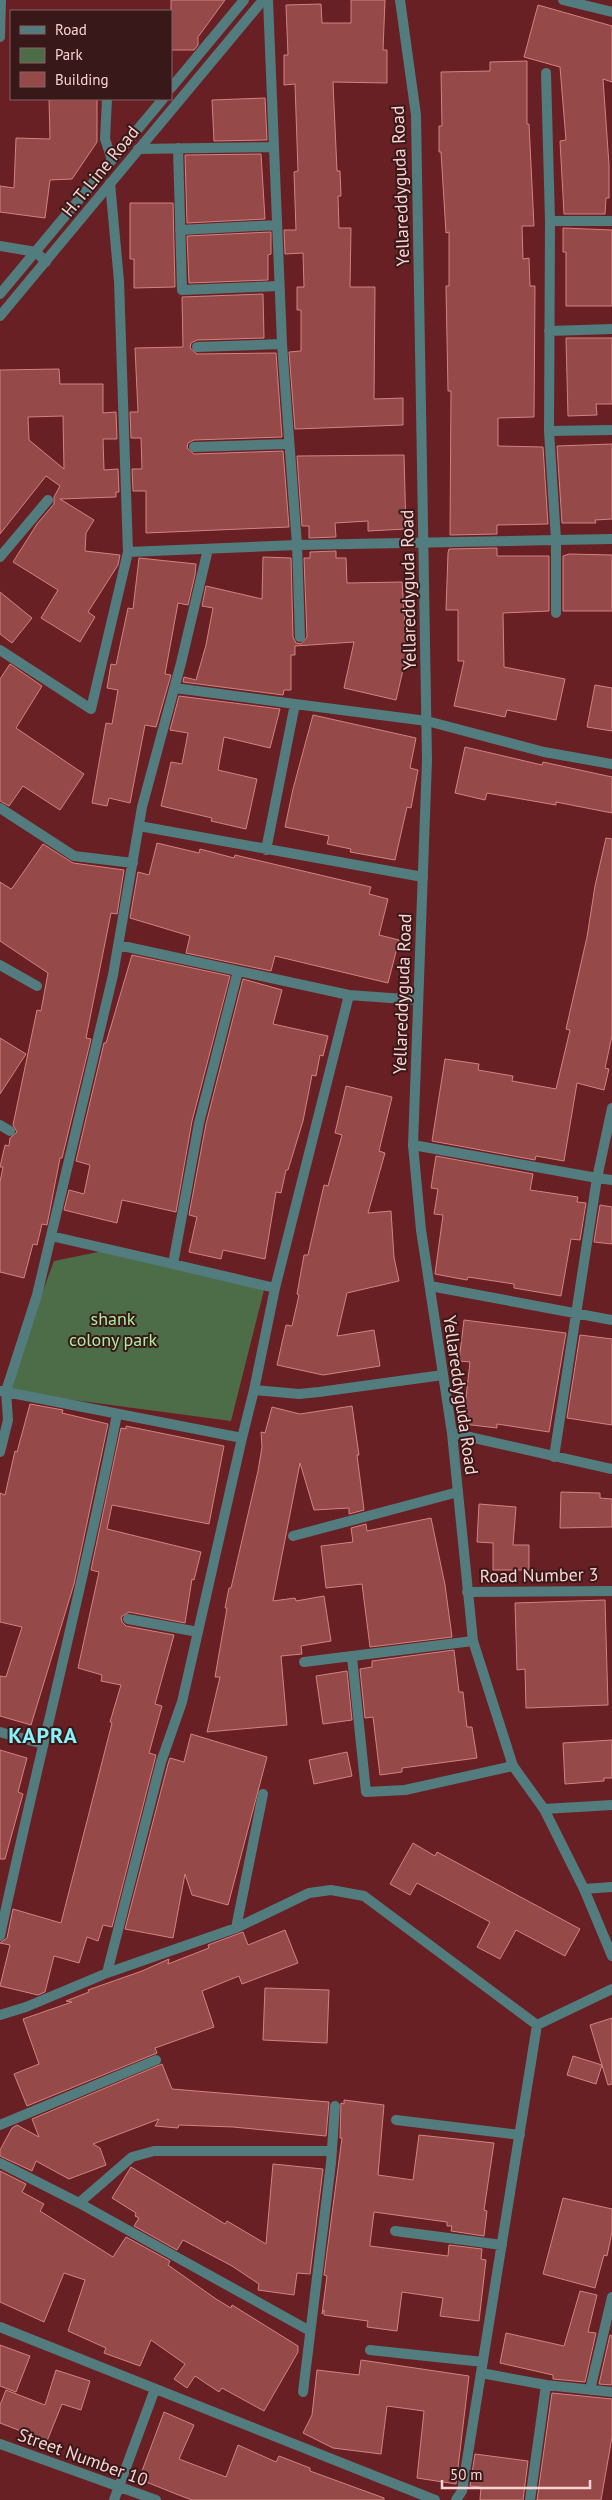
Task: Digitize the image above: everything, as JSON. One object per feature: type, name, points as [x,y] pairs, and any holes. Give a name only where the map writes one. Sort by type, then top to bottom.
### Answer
[{"type":"street","points":[[0,37],[1,0]]},
{"type":"street","points":[[172,87],[244,0]]},
{"type":"street","name":"H. T. Line Road","points":[[0,316],[263,0]]},
{"type":"street","points":[[268,0],[279,286],[288,444],[297,546],[300,637]]},
{"type":"street","name":"Yellareddyguda Road","points":[[400,0],[416,114],[424,544],[427,721],[413,1145],[421,1230],[452,1433],[473,1641],[513,1766],[544,1809],[584,1889],[612,1956]]},
{"type":"street","points":[[563,0],[612,12]]},
{"type":"street","points":[[546,73],[550,221],[549,431],[556,540],[556,613]]},
{"type":"street","points":[[107,100],[105,139],[112,160]]},
{"type":"street","name":"H. T. Line Road","points":[[0,294],[162,100]]},
{"type":"street","points":[[138,149],[274,147]]},
{"type":"street","points":[[178,148],[182,290],[279,286]]},
{"type":"street","points":[[0,650],[91,709],[128,552],[119,281],[110,183]]},
{"type":"street","points":[[550,221],[612,221]]},
{"type":"street","points":[[180,230],[277,225]]},
{"type":"street","points":[[0,246],[36,252],[46,262]]},
{"type":"street","points":[[549,331],[612,329]]},
{"type":"street","points":[[198,347],[282,344]]},
{"type":"street","points":[[549,431],[612,430]]},
{"type":"street","points":[[194,447],[288,444]]},
{"type":"street","points":[[0,557],[48,500]]},
{"type":"street","points":[[128,552],[612,539]]},
{"type":"street","points":[[0,1452],[8,1420],[3,1391],[37,1295],[118,945],[139,826],[175,688],[208,549]]},
{"type":"street","points":[[175,688],[427,721],[544,752],[612,764]]},
{"type":"street","points":[[266,850],[296,704]]},
{"type":"street","points":[[0,808],[74,856],[133,863]]},
{"type":"street","points":[[139,826],[423,877]]},
{"type":"street","points":[[118,945],[349,994],[418,1000]]},
{"type":"street","points":[[0,965],[37,986]]},
{"type":"street","points":[[173,1264],[199,1123],[238,971]]},
{"type":"street","points":[[107,1973],[161,1762],[182,1702],[254,1390],[275,1288],[349,994]]},
{"type":"street","points":[[554,1457],[597,1178],[612,1108]]},
{"type":"street","points":[[0,1125],[10,1130]]},
{"type":"street","points":[[413,1145],[612,1180]]},
{"type":"street","points":[[51,1236],[275,1288]]},
{"type":"street","points":[[430,1286],[612,1320]]},
{"type":"street","points":[[254,1390],[299,1394],[443,1375]]},
{"type":"street","points":[[3,1391],[242,1438]]},
{"type":"street","points":[[0,1936],[96,1522],[117,1414]]},
{"type":"street","points":[[452,1433],[612,1469]]},
{"type":"street","points":[[293,1536],[458,1492]]},
{"type":"street","name":"Road Number 3","points":[[467,1592],[612,1590]]},
{"type":"street","points":[[128,1619],[198,1632]]},
{"type":"street","points":[[304,1662],[473,1641]]},
{"type":"street","points":[[352,1657],[366,1792],[405,1790],[513,1766]]},
{"type":"street","points":[[0,1732],[43,1744]]},
{"type":"street","points":[[236,1928],[263,1794]]},
{"type":"street","points":[[544,1809],[612,1805]]},
{"type":"street","points":[[584,1889],[612,1887]]},
{"type":"street","points":[[0,2015],[107,1973],[236,1928],[309,1893],[331,1890],[364,1896],[537,2025]]},
{"type":"street","points":[[537,2025],[612,1990]]},
{"type":"street","points":[[456,2500],[462,2490],[537,2025]]},
{"type":"street","points":[[0,2125],[156,2060]]},
{"type":"street","points":[[303,2392],[332,2151],[335,2106]]},
{"type":"street","points":[[396,2120],[520,2135]]},
{"type":"street","points":[[79,2202],[132,2157],[154,2151],[332,2151]]},
{"type":"street","points":[[0,2163],[79,2202],[310,2331]]},
{"type":"street","points":[[395,2231],[502,2245]]},
{"type":"street","points":[[590,2390],[612,2296]]},
{"type":"street","points":[[0,2327],[435,2500]]},
{"type":"street","points":[[370,2350],[482,2368],[546,2385],[612,2392]]},
{"type":"street","points":[[530,2500],[546,2385]]},
{"type":"street","points":[[114,2500],[155,2389]]},
{"type":"street","name":"Street Number 10","points":[[0,2444],[156,2500]]},
{"type":"green space","name":"shank colony park","points":[[108,1250],[265,1286],[231,1421],[6,1391],[54,1261]]},
{"type":"building","points":[[171,0],[225,0],[198,37],[198,45],[194,50],[172,50]]},
{"type":"building","points":[[351,0],[385,0],[383,50],[387,50],[387,83],[333,82],[337,171],[340,171],[341,196],[338,196],[339,228],[351,228],[350,287],[375,287],[374,399],[403,398],[403,425],[295,429],[289,352],[301,351],[301,310],[297,310],[297,287],[304,287],[303,253],[285,254],[284,230],[296,230],[294,172],[298,171],[295,84],[284,85],[284,55],[288,55],[286,5],[321,4],[322,23],[351,23]]},
{"type":"building","points":[[538,5],[612,26],[612,82],[603,79],[609,165],[609,198],[606,198],[605,214],[564,214],[560,141],[566,140],[560,67],[524,57]]},
{"type":"building","points":[[527,61],[527,124],[529,124],[534,226],[522,226],[523,259],[529,258],[530,286],[535,286],[534,417],[498,418],[498,446],[543,447],[548,524],[497,525],[497,534],[450,535],[451,391],[448,391],[446,286],[449,286],[449,232],[446,233],[441,152],[439,152],[439,126],[442,126],[441,72],[490,71],[490,62]]},
{"type":"building","points":[[265,98],[267,140],[214,141],[212,100]]},
{"type":"building","points":[[49,100],[97,100],[97,142],[72,179],[50,180],[45,218],[0,212],[0,186],[14,188],[16,138],[50,139]]},
{"type":"building","points":[[261,154],[265,219],[187,223],[185,155]]},
{"type":"building","points":[[130,203],[173,203],[175,287],[134,288],[134,259],[130,259]]},
{"type":"building","points":[[563,228],[612,230],[612,306],[566,306],[566,252],[563,252]]},
{"type":"building","points":[[271,232],[271,254],[268,255],[268,280],[189,283],[187,236]]},
{"type":"building","points":[[263,294],[264,338],[197,340],[191,343],[190,348],[197,354],[276,353],[282,437],[194,440],[188,443],[187,448],[194,454],[283,451],[289,527],[146,533],[146,491],[133,491],[132,469],[142,469],[141,438],[131,438],[130,412],[138,412],[135,348],[183,347],[182,297]]},
{"type":"building","points":[[566,338],[612,338],[612,404],[596,404],[597,415],[568,416]]},
{"type":"building","points":[[59,369],[60,384],[103,384],[103,413],[116,412],[117,439],[103,439],[104,470],[118,469],[119,492],[116,492],[116,497],[60,499],[94,520],[86,533],[85,551],[120,555],[118,565],[88,612],[95,617],[80,642],[41,618],[58,590],[13,562],[37,524],[54,504],[54,497],[60,486],[46,476],[0,534],[0,370]],"holes":[[[63,416],[64,469],[29,440],[28,417]]]},
{"type":"building","points":[[612,444],[612,519],[595,520],[596,523],[562,523],[557,446]]},
{"type":"building","points":[[404,455],[406,529],[368,531],[368,521],[335,523],[336,537],[309,538],[309,526],[302,526],[297,456]]},
{"type":"building","points":[[497,548],[497,556],[549,556],[549,611],[503,613],[504,667],[565,679],[556,720],[507,710],[505,717],[454,706],[464,661],[458,661],[458,610],[446,610],[449,549]]},
{"type":"building","points":[[336,551],[336,558],[346,558],[347,583],[402,582],[407,653],[396,700],[344,688],[354,642],[295,646],[295,655],[291,655],[291,690],[284,690],[283,695],[183,682],[184,677],[196,680],[206,645],[213,608],[202,606],[206,586],[262,599],[263,557],[291,558],[293,637],[296,643],[301,644],[307,637],[304,558],[310,558],[310,552]]},
{"type":"building","points":[[569,554],[612,555],[612,611],[563,611],[563,556]]},
{"type":"building","points":[[139,558],[196,564],[195,575],[188,605],[178,603],[165,674],[171,675],[156,727],[145,725],[130,803],[109,798],[107,806],[92,803],[106,723],[112,724],[118,690],[107,688],[111,664],[116,665],[128,608],[133,609]]},
{"type":"building","points":[[0,592],[32,618],[12,643],[0,634]]},
{"type":"building","points":[[10,664],[42,686],[16,728],[84,774],[60,810],[23,786],[9,806],[0,801],[0,679]]},
{"type":"building","points":[[595,685],[612,688],[612,731],[587,727]]},
{"type":"building","points":[[179,696],[280,709],[270,748],[224,737],[218,770],[257,779],[246,829],[211,821],[212,818],[161,806],[171,762],[182,764],[188,733],[170,730]]},
{"type":"building","points":[[313,715],[416,738],[410,768],[418,770],[411,808],[407,807],[395,860],[350,852],[351,849],[327,844],[329,836],[285,827]]},
{"type":"building","points":[[465,747],[542,765],[543,762],[612,777],[612,813],[556,802],[556,805],[487,793],[485,800],[455,793]]},
{"type":"building","points":[[606,838],[612,839],[612,1036],[605,1068],[609,1069],[604,1090],[577,1083],[564,1161],[536,1156],[535,1160],[432,1141],[445,1059],[479,1064],[478,1070],[513,1076],[512,1081],[556,1089],[570,1030],[566,1029],[587,937],[595,886]]},
{"type":"building","points":[[157,843],[199,853],[200,849],[234,858],[235,855],[371,887],[369,894],[388,899],[379,935],[399,940],[388,983],[275,956],[271,971],[186,953],[190,936],[130,918],[138,872],[149,875]]},
{"type":"building","points":[[43,844],[73,863],[124,870],[117,914],[111,913],[86,1038],[91,1039],[62,1158],[60,1158],[47,1225],[42,1224],[37,1245],[33,1244],[24,1278],[0,1272],[0,1182],[3,1167],[0,1167],[5,1145],[9,1146],[10,1138],[17,1132],[13,1125],[37,1010],[41,1011],[48,973],[0,941],[0,882],[11,889]]},
{"type":"building","points":[[132,955],[230,976],[192,1121],[176,1212],[122,1200],[117,1223],[64,1210],[69,1190],[84,1194],[90,1165],[76,1161],[104,1043],[106,1043]]},
{"type":"building","points":[[243,979],[282,990],[273,1024],[328,1036],[323,1056],[320,1055],[316,1076],[312,1075],[303,1121],[288,1170],[286,1170],[281,1193],[276,1192],[265,1259],[223,1250],[221,1259],[189,1252],[197,1217],[189,1215],[206,1124]]},
{"type":"building","points":[[0,1038],[26,1054],[0,1094]]},
{"type":"building","points":[[346,1086],[392,1097],[379,1151],[385,1153],[368,1213],[391,1211],[394,1257],[399,1281],[347,1293],[337,1336],[374,1330],[380,1366],[323,1375],[277,1365],[286,1325],[292,1326],[299,1295],[297,1294],[304,1255],[308,1255],[324,1185],[328,1186],[342,1135],[335,1133]]},
{"type":"building","points":[[436,1156],[533,1174],[530,1190],[578,1197],[577,1202],[586,1203],[580,1240],[571,1239],[561,1296],[514,1288],[514,1284],[468,1277],[467,1280],[435,1274],[443,1215],[434,1214],[438,1189],[431,1188]]},
{"type":"building","points":[[600,1205],[612,1207],[612,1244],[594,1242]]},
{"type":"building","points":[[464,1320],[566,1333],[549,1432],[497,1424],[497,1428],[463,1424],[470,1362],[459,1361]]},
{"type":"building","points":[[580,1335],[612,1339],[612,1425],[567,1418]]},
{"type":"building","points":[[30,1404],[63,1410],[62,1413],[108,1424],[74,1584],[31,1725],[0,1716],[0,1676],[6,1677],[22,1627],[0,1622],[0,1493],[5,1495],[15,1451],[17,1452]]},
{"type":"building","points":[[352,1406],[364,1510],[349,1514],[349,1508],[314,1510],[300,1463],[273,1601],[295,1598],[296,1601],[324,1596],[331,1641],[301,1646],[302,1654],[281,1656],[287,1725],[207,1732],[220,1677],[215,1677],[229,1588],[231,1588],[258,1471],[262,1447],[261,1432],[265,1433],[272,1407],[300,1414]]},
{"type":"building","points":[[126,1426],[224,1446],[209,1524],[112,1505],[107,1529],[201,1552],[194,1580],[192,1579],[185,1623],[129,1612],[121,1617],[122,1622],[126,1626],[174,1635],[155,1704],[162,1706],[149,1753],[156,1755],[112,1927],[103,1925],[98,1941],[87,1937],[79,1963],[54,1956],[45,1992],[38,1995],[0,1986],[10,1945],[0,1943],[7,1938],[13,1909],[61,1923],[112,1723],[110,1722],[121,1685],[101,1681],[102,1675],[78,1668],[99,1572],[91,1570],[121,1428],[126,1429]]},
{"type":"building","points":[[561,1492],[600,1493],[600,1498],[612,1499],[612,1527],[560,1528]]},
{"type":"building","points":[[479,1504],[516,1507],[513,1545],[529,1545],[529,1570],[493,1570],[493,1543],[477,1542]]},
{"type":"building","points":[[431,1518],[445,1585],[452,1637],[370,1647],[362,1584],[326,1588],[321,1546],[353,1542],[351,1528],[366,1524],[367,1531]]},
{"type":"building","points":[[605,1600],[608,1705],[526,1708],[525,1669],[517,1670],[515,1603]]},
{"type":"building","points":[[454,1650],[459,1692],[463,1692],[467,1727],[472,1727],[477,1758],[402,1768],[402,1772],[380,1775],[373,1717],[365,1718],[360,1669],[372,1667],[372,1661]]},
{"type":"building","points":[[347,1671],[352,1720],[323,1724],[316,1676]]},
{"type":"building","points":[[191,1734],[267,1757],[228,1905],[192,1895],[185,1874],[173,1938],[125,1929],[170,1758],[184,1762]]},
{"type":"building","points":[[612,1740],[612,1778],[604,1778],[604,1781],[565,1784],[563,1743]]},
{"type":"building","points":[[0,1750],[27,1758],[18,1792],[23,1794],[5,1859],[0,1859]]},
{"type":"building","points":[[347,1752],[352,1776],[314,1784],[309,1760]]},
{"type":"building","points":[[413,1843],[435,1856],[437,1852],[580,1929],[565,1956],[516,1930],[500,1959],[477,1947],[490,1922],[417,1883],[410,1895],[390,1884]]},
{"type":"building","points":[[285,1930],[298,1963],[242,1984],[239,1976],[202,1991],[214,2027],[155,2048],[157,2053],[27,2106],[14,2074],[39,2064],[23,2019],[72,2002],[66,2001],[89,1992],[88,1990],[142,1971],[169,1959],[168,1964],[209,1948],[208,1945],[243,1932],[248,1945]]},
{"type":"building","points":[[265,1988],[329,1990],[327,2043],[263,2040]]},
{"type":"building","points":[[612,2018],[612,2084],[608,2085],[590,2025]]},
{"type":"building","points":[[573,2056],[602,2065],[596,2084],[567,2075]]},
{"type":"building","points":[[162,2064],[172,2089],[329,2102],[326,2136],[233,2127],[179,2125],[178,2128],[155,2126],[159,2119],[93,2144],[100,2148],[106,2165],[69,2179],[36,2161],[32,2171],[0,2156],[0,2150],[12,2128],[17,2125],[39,2137],[32,2119]]},
{"type":"building","points":[[344,2100],[384,2105],[378,2175],[413,2180],[419,2135],[494,2143],[484,2210],[487,2211],[484,2236],[451,2231],[452,2226],[447,2226],[447,2222],[374,2212],[370,2244],[370,2246],[448,2256],[449,2245],[482,2249],[481,2259],[486,2260],[479,2321],[440,2316],[443,2298],[402,2292],[397,2331],[367,2327],[368,2321],[324,2315],[324,2310],[322,2314],[327,2276],[324,2275],[342,2138],[340,2138],[341,2103],[344,2104]]},
{"type":"building","points":[[273,2164],[323,2169],[310,2274],[297,2273],[294,2295],[258,2290],[259,2284],[232,2266],[183,2240],[177,2250],[134,2226],[139,2218],[135,2216],[136,2213],[112,2198],[131,2167],[225,2224],[227,2221],[266,2244]]},
{"type":"building","points":[[0,2171],[26,2184],[22,2192],[44,2204],[40,2211],[113,2257],[126,2237],[170,2261],[168,2265],[216,2299],[231,2308],[232,2305],[298,2346],[298,2352],[264,2411],[222,2388],[219,2392],[195,2376],[187,2388],[174,2379],[185,2364],[151,2340],[140,2366],[104,2353],[106,2348],[68,2331],[85,2280],[64,2273],[44,2322],[0,2302]]},
{"type":"building","points":[[563,2198],[612,2209],[612,2232],[607,2256],[604,2255],[595,2288],[543,2274]]},
{"type":"building","points":[[580,2291],[597,2295],[588,2332],[596,2333],[585,2382],[553,2379],[553,2375],[500,2363],[506,2333],[564,2346]]},
{"type":"building","points":[[610,2335],[612,2336],[612,2385],[599,2384]]},
{"type":"building","points":[[0,2345],[30,2356],[16,2392],[0,2386]]},
{"type":"building","points":[[361,2360],[469,2376],[456,2484],[417,2478],[424,2411],[387,2406],[381,2454],[333,2448],[303,2433],[312,2415],[317,2370],[359,2375]]},
{"type":"building","points":[[56,2370],[90,2381],[81,2410],[62,2404],[47,2441],[0,2423],[0,2405],[6,2390],[45,2405]]},
{"type":"building","points":[[552,2393],[612,2399],[612,2437],[601,2500],[537,2500]]},
{"type":"building","points":[[164,2412],[194,2425],[179,2459],[226,2477],[238,2445],[276,2462],[279,2456],[310,2468],[310,2471],[384,2498],[384,2500],[192,2500],[176,2494],[139,2479]]},
{"type":"building","points":[[475,2454],[528,2461],[523,2500],[480,2500],[481,2487],[470,2486]]},
{"type":"district","name":"KAPRA","points":[[43,1735]]}]
